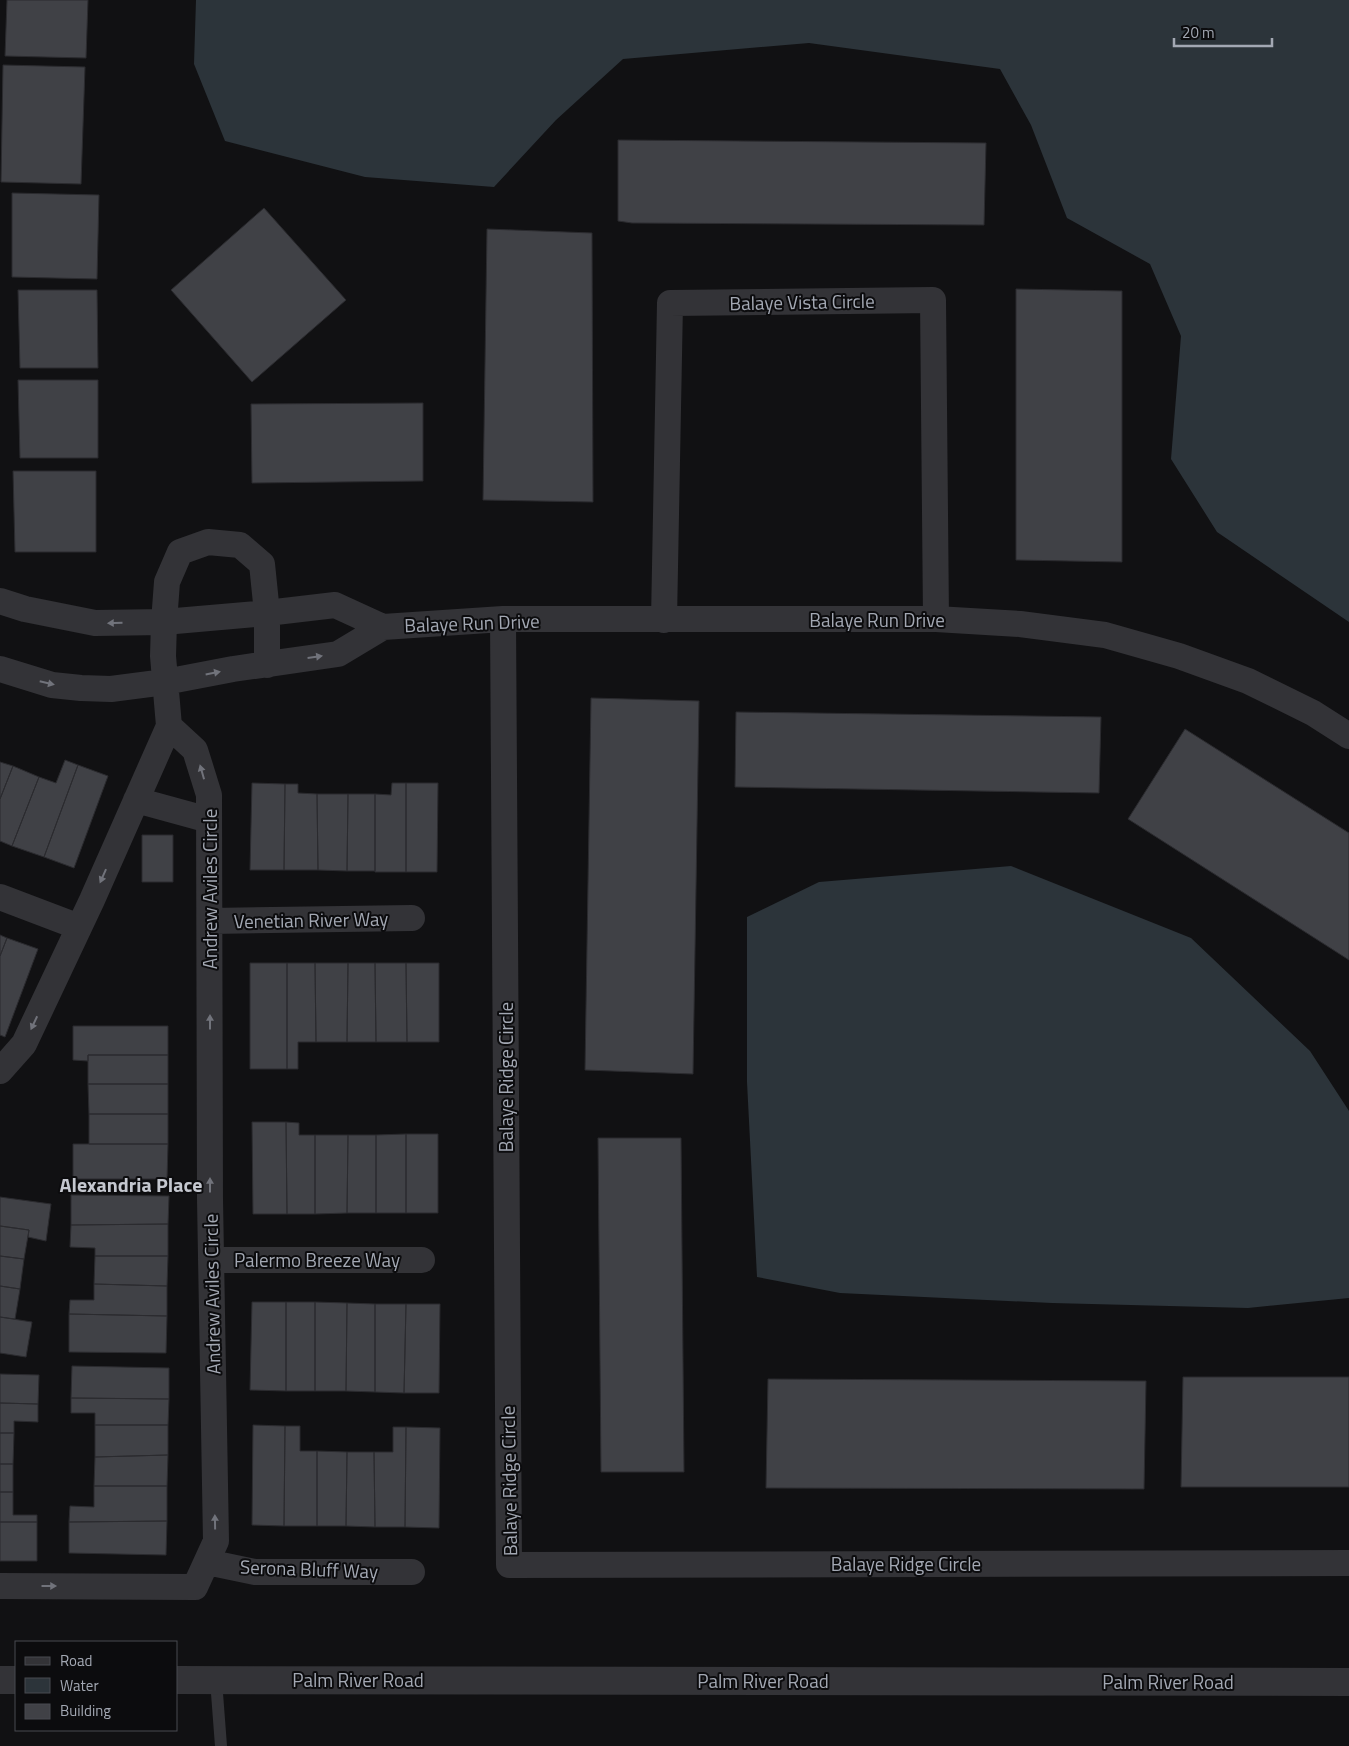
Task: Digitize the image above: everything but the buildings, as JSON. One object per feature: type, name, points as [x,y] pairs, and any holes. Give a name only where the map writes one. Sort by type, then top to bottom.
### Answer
[{"type":"street","name":"Balaye Vista Circle","points":[[664,620],[670,303],[933,300],[936,619]]},
{"type":"street","points":[[0,1071],[24,1044],[168,726],[163,656],[164,622],[167,582],[180,552],[208,542],[240,545],[262,564],[267,613],[267,664]]},
{"type":"street","name":"Balaye Run Drive","points":[[0,601],[25,609],[95,623],[164,622],[335,605],[383,627]]},
{"type":"street","name":"Balaye Run Drive","points":[[0,669],[52,685],[111,689],[338,654],[383,627],[503,620],[936,619],[1020,624],[1104,635],[1179,656],[1248,681],[1313,713],[1349,736]]},
{"type":"street","name":"Balaye Ridge Circle","points":[[503,620],[509,1565],[1349,1563]]},
{"type":"street","name":"Andrew Aviles Circle","points":[[0,1586],[195,1587],[216,1541],[211,1260],[209,795],[196,750],[168,726]]},
{"type":"street","points":[[136,800],[210,820]]},
{"type":"street","points":[[0,897],[79,926]]},
{"type":"street","name":"Venetian River Way","points":[[210,921],[412,918]]},
{"type":"street","name":"Palermo Breeze Way","points":[[211,1260],[422,1260]]},
{"type":"street","name":"Serona Bluff Way","points":[[207,1562],[255,1572],[412,1572]]},
{"type":"street","points":[[0,1680],[15,1680]]},
{"type":"street","name":"Palm River Road","points":[[178,1680],[1349,1682]]},
{"type":"lane","points":[[216,1680],[221,1746]]},
{"type":"water","points":[[196,0],[1349,0],[1349,622],[1217,532],[1171,459],[1181,336],[1150,264],[1067,218],[1031,125],[1000,69],[809,43],[623,59],[556,120],[494,187],[365,177],[225,141],[194,64]]},
{"type":"water","points":[[1011,866],[1191,938],[1310,1051],[1349,1111],[1349,1298],[1248,1308],[1052,1303],[840,1293],[757,1277],[747,1082],[747,917],[819,882]]},
{"type":"district","name":"Alexandria Place","points":[[131,1185]]}]
